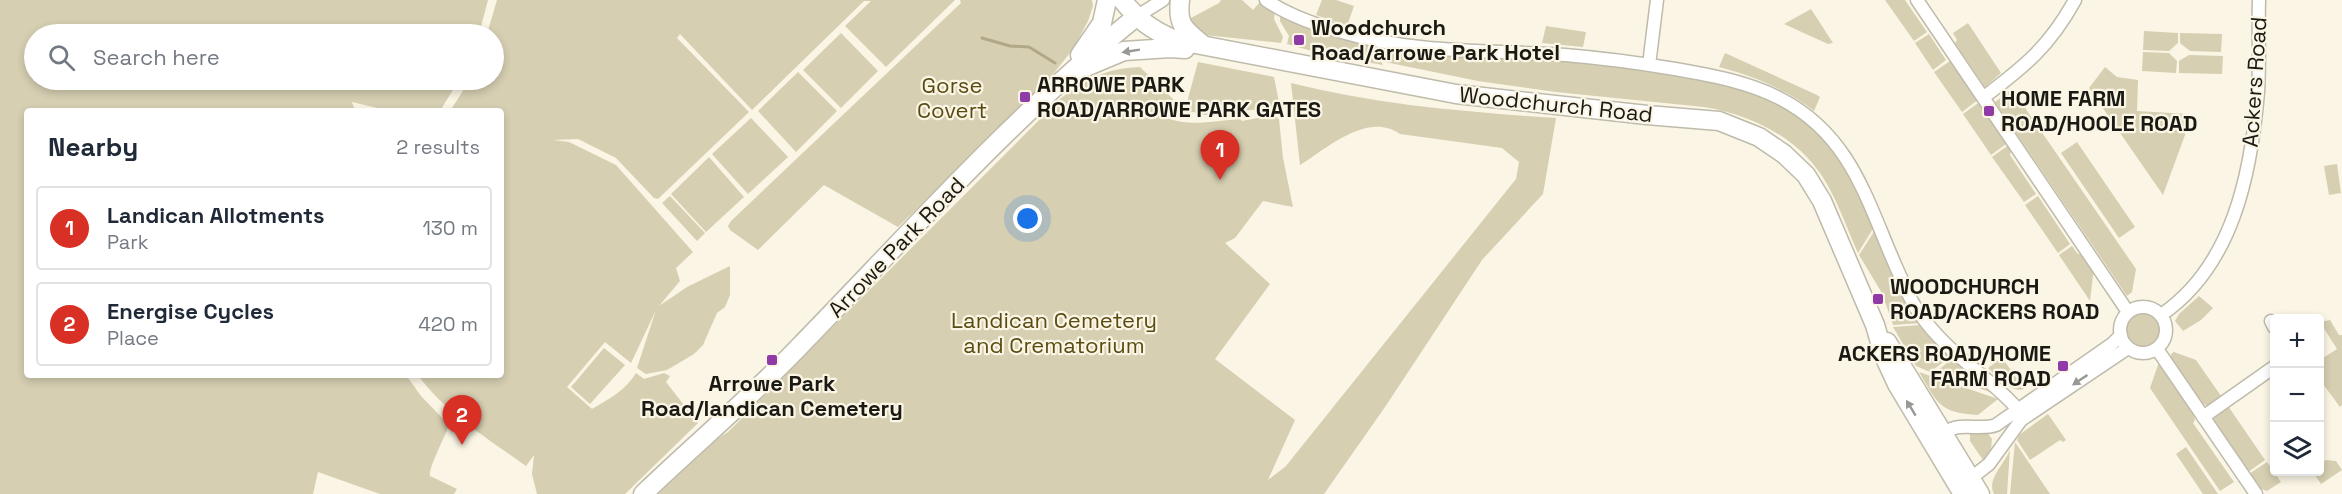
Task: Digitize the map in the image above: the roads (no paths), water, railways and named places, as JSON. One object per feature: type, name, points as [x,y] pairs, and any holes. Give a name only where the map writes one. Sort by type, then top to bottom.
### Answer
[{"type":"main road","points":[[1068,74],[1102,23],[1107,0]]},
{"type":"main road","points":[[1122,0],[1136,17]]},
{"type":"main road","points":[[1180,0],[1178,17],[1183,28],[1203,45]]},
{"type":"main road","name":"Arrowe Park Road","points":[[643,494],[797,349],[935,205],[1068,74],[1136,17]]},
{"type":"main road","name":"Woodchurch Road","points":[[1136,17],[1151,30],[1175,40],[1456,94],[1719,121],[1759,136],[1784,154],[1806,175],[1822,201],[1875,325],[1884,356],[1897,384],[1969,490]]},
{"type":"main road","points":[[1068,74],[1124,51],[1132,50],[1170,48],[1252,54]]},
{"type":"main road","name":"Woodchurch Road","points":[[1875,325],[1894,351],[1943,434],[1969,490]]},
{"type":"street","points":[[1136,17],[1163,0]]},
{"type":"street","points":[[1266,0],[1316,25],[1399,46],[1474,52],[1566,55],[1649,65],[1701,74],[1760,89],[1782,99],[1830,135],[1842,150],[1861,183],[1877,225],[1919,314],[1940,338],[2019,414]]},
{"type":"street","points":[[1649,65],[1657,0]]},
{"type":"street","points":[[1917,0],[2128,312]]},
{"type":"street","points":[[1984,97],[2040,52],[2074,0]]},
{"type":"street","name":"Ackers Road","points":[[2161,315],[2180,302],[2200,280],[2217,255],[2235,213],[2249,158],[2258,91],[2259,0]]},
{"type":"street","points":[[2142,307],[2156,310],[2161,315],[2165,322],[2166,336],[2157,349],[2142,353],[2128,348],[2121,335],[2121,322],[2128,312],[2142,307]]},
{"type":"street","points":[[1969,490],[2004,443],[2019,414],[2121,335]]},
{"type":"street","points":[[1943,434],[1962,426],[1989,428],[2019,414],[2128,348]]},
{"type":"street","points":[[2157,349],[2256,494]]},
{"type":"street","points":[[2203,417],[2273,368]]},
{"type":"street","points":[[1989,428],[2004,443]]},
{"type":"waterway","points":[[982,38],[1010,46],[1029,47],[1055,63]]},
{"type":"place","name":"Woodchurch Road/arrowe Park Hotel","points":[[1299,40]]},
{"type":"place","name":"ARROWE PARK ROAD/ARROWE PARK GATES","points":[[1025,97]]},
{"type":"place","name":"HOME FARM ROAD/HOOLE ROAD","points":[[1989,111]]},
{"type":"place","name":"Landican Allotments","points":[[1220,180]]},
{"type":"place","name":"WOODCHURCH ROAD/ACKERS ROAD","points":[[1878,299]]},
{"type":"place","name":"Arrowe Park Road/landican Cemetery","points":[[772,360]]},
{"type":"place","name":"ACKERS ROAD/HOME FARM ROAD","points":[[2063,366]]},
{"type":"place","name":"Energise Cycles","points":[[462,445]]},
{"type":"park label","name":"Gorse Covert","points":[[952,98]]},
{"type":"park label","name":"Landican Cemetery and Crematorium","points":[[1054,332]]}]
